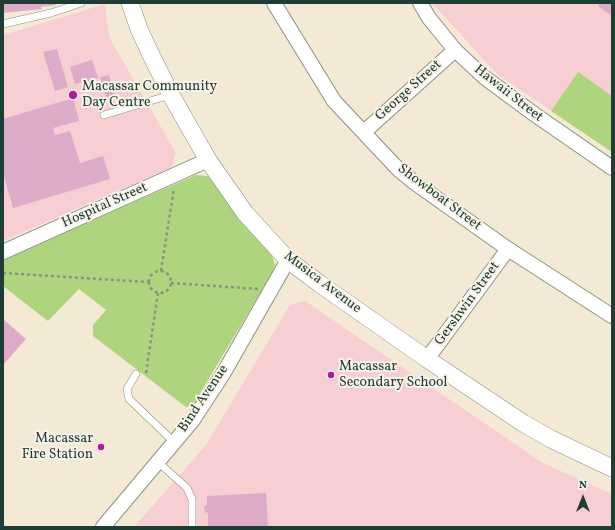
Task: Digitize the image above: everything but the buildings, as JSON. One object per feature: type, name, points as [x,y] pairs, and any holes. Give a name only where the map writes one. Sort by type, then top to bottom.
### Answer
[{"type":"street","name":"Musica Avenue","points":[[130,3],[139,29],[171,95],[208,160],[245,212],[288,260],[427,359],[551,439],[612,468]]},
{"type":"street","name":"Showboat Street","points":[[274,3],[334,101],[415,183],[508,249],[612,316]]},
{"type":"street","name":"Hawaii Street","points":[[420,3],[429,18],[455,50],[498,88],[612,168]]},
{"type":"street","name":"George Street","points":[[364,132],[455,50]]},
{"type":"street","name":"Hospital Street","points":[[3,252],[208,160]]},
{"type":"street","name":"Gershwin Street","points":[[427,359],[508,249]]},
{"type":"street","name":"Bind Avenue","points":[[103,527],[193,420],[223,374],[270,289],[288,260]]},
{"type":"lane","points":[[3,24],[51,13],[81,3]]},
{"type":"lane","points":[[104,115],[171,95]]},
{"type":"lane","points":[[136,374],[127,389],[128,398],[175,443]]},
{"type":"lane","points":[[158,462],[187,488],[192,499],[192,527]]},
{"type":"path","points":[[162,271],[176,174]]},
{"type":"path","points":[[162,271],[169,275],[171,283],[167,291],[158,293],[151,289],[148,282],[152,273],[162,271]]},
{"type":"path","points":[[3,273],[148,282]]},
{"type":"path","points":[[171,283],[270,289]]},
{"type":"path","points":[[146,374],[158,293]]},
{"type":"shaded area","points":[[432,3],[612,3],[612,152],[497,74]]},
{"type":"shaded area","name":"Macassar Community Day Centre","points":[[105,4],[109,37],[176,153],[172,167],[3,241],[3,35]]},
{"type":"shaded area","name":"Macassar Secondary School","points":[[305,301],[543,463],[612,494],[612,527],[134,527],[206,445],[290,305]]},
{"type":"green space","points":[[578,72],[612,96],[612,152],[551,111]]},
{"type":"green space","points":[[196,175],[207,176],[212,179],[272,255],[275,265],[272,273],[193,405],[186,407],[93,336],[93,325],[106,310],[79,289],[48,321],[3,286],[3,259]]},
{"type":"place","name":"Macassar Community Day Centre","points":[[73,95]]},
{"type":"place","name":"Macassar Secondary School","points":[[331,375]]},
{"type":"place","name":"Macassar Fire Station","points":[[101,447]]}]
